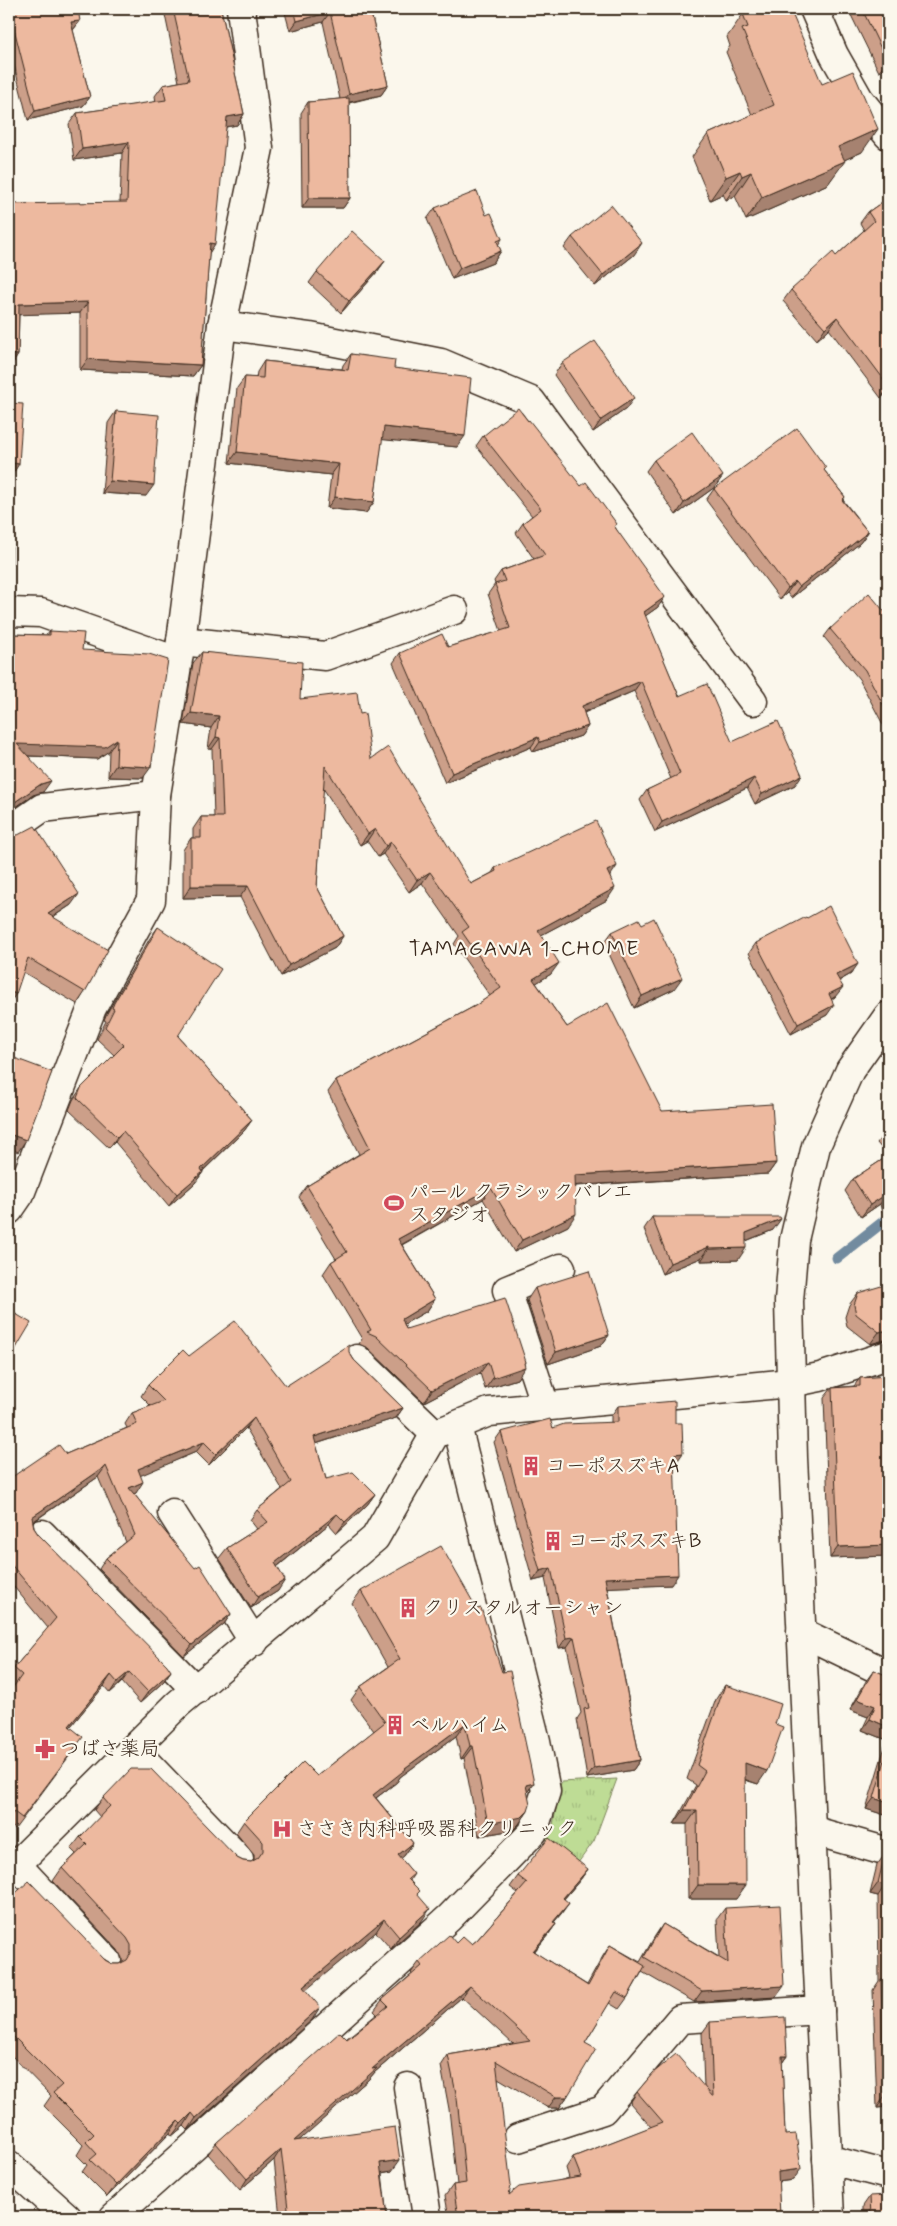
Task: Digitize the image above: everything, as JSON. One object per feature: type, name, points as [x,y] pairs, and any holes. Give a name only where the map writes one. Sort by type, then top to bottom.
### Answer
[{"type":"street","points":[[12,1198],[92,1008],[151,900],[156,795],[179,651],[222,325],[260,148],[241,9]]},
{"type":"street","points":[[814,9],[834,54],[858,99],[888,135]]},
{"type":"street","points":[[222,325],[310,337],[441,364],[530,401],[754,701]]},
{"type":"street","points":[[9,612],[41,613],[179,651],[325,656],[454,610]]},
{"type":"street","points":[[9,831],[42,808],[156,795]]},
{"type":"street","points":[[830,2217],[801,1632],[790,1383],[789,1301],[794,1240],[816,1146],[850,1070],[888,1016]]},
{"type":"street","points":[[545,1406],[507,1290],[561,1268]]},
{"type":"street","points":[[107,1961],[13,1868],[178,1704],[254,1642],[375,1538],[446,1430],[490,1412],[790,1383],[820,1377],[888,1355]]},
{"type":"street","points":[[114,2217],[448,1918],[533,1832],[546,1791],[536,1741],[446,1430],[357,1359]]},
{"type":"street","points":[[172,1513],[254,1642]]},
{"type":"street","points":[[42,1534],[196,1690]]},
{"type":"street","points":[[801,1632],[888,1674]]},
{"type":"street","points":[[132,1749],[239,1859]]},
{"type":"street","points":[[811,1830],[888,1852]]},
{"type":"street","points":[[518,2138],[603,2110],[680,2019],[820,2010]]},
{"type":"street","points":[[408,2087],[427,2217]]},
{"type":"street","points":[[827,2159],[888,2175]]},
{"type":"street","points":[[9,2165],[67,2217]]},
{"type":"green space","points":[[617,1779],[594,1841],[575,1867],[546,1839],[553,1825],[561,1782]]},
{"type":"building","points":[[9,9],[78,9],[80,21],[71,22],[90,97],[35,111]]},
{"type":"building","points":[[173,9],[221,9],[244,114],[227,117],[215,244],[210,243],[201,365],[88,359],[88,302],[19,304],[18,355],[9,354],[9,204],[127,202],[129,142],[82,149],[77,113],[166,100],[163,85],[189,80]]},
{"type":"building","points":[[294,9],[370,9],[388,85],[349,94],[330,12],[297,21]]},
{"type":"building","points":[[756,9],[790,9],[822,84],[853,71],[878,129],[838,147],[845,161],[762,197],[751,172],[742,176],[740,171],[726,177],[708,134],[774,105],[742,29],[748,27],[743,14]]},
{"type":"building","points":[[862,9],[888,9],[887,61]]},
{"type":"building","points":[[349,98],[350,198],[309,198],[308,102]]},
{"type":"building","points":[[477,191],[486,215],[491,213],[502,239],[497,241],[501,251],[460,268],[435,208]]},
{"type":"building","points":[[888,198],[888,385],[837,317],[825,328],[791,290],[833,252],[836,256],[874,221],[868,212]]},
{"type":"building","points":[[611,205],[642,243],[603,275],[572,237]]},
{"type":"building","points":[[352,231],[385,261],[349,301],[317,272]]},
{"type":"building","points":[[595,341],[634,398],[601,420],[562,363]]},
{"type":"building","points":[[351,354],[395,360],[394,368],[471,378],[465,436],[384,427],[374,502],[335,497],[339,464],[237,452],[245,377],[263,378],[264,361],[348,370]]},
{"type":"building","points":[[9,403],[23,404],[19,464],[13,463],[11,568],[9,569]]},
{"type":"building","points":[[518,408],[581,486],[586,482],[617,524],[614,526],[665,597],[644,612],[679,696],[707,684],[732,742],[778,721],[802,775],[762,794],[754,778],[662,822],[647,790],[680,774],[641,681],[582,706],[588,726],[540,742],[538,737],[452,773],[400,653],[442,634],[448,647],[510,628],[495,584],[505,581],[501,571],[545,555],[523,523],[541,509],[483,436]]},
{"type":"building","points":[[116,411],[159,415],[154,485],[110,481]]},
{"type":"building","points":[[797,428],[826,468],[824,470],[845,497],[842,500],[868,532],[799,587],[795,582],[788,588],[714,489]]},
{"type":"building","points":[[692,432],[723,476],[684,503],[654,460]]},
{"type":"building","points":[[869,593],[888,616],[888,714],[865,670],[830,629]]},
{"type":"building","points":[[50,631],[84,633],[82,650],[149,654],[168,660],[151,767],[116,765],[117,739],[105,747],[17,744],[51,781],[41,784],[9,806],[9,634],[50,635]]},
{"type":"building","points":[[202,652],[302,662],[300,699],[357,692],[360,714],[365,713],[371,759],[388,747],[471,884],[496,871],[495,868],[596,821],[617,866],[607,871],[615,888],[538,930],[559,963],[533,979],[567,1027],[608,1003],[662,1111],[772,1104],[776,1163],[575,1175],[576,1214],[522,1240],[491,1188],[398,1239],[435,1299],[402,1319],[406,1329],[505,1298],[526,1362],[524,1363],[525,1367],[493,1378],[488,1362],[432,1390],[376,1336],[367,1332],[371,1330],[331,1262],[347,1252],[307,1186],[370,1148],[336,1081],[475,1006],[501,988],[462,932],[469,927],[430,872],[417,880],[391,842],[386,846],[375,829],[368,834],[325,766],[317,887],[343,936],[289,965],[248,886],[191,886],[191,838],[201,838],[201,817],[223,817],[220,738],[216,737],[219,716],[191,713]]},
{"type":"building","points":[[35,826],[79,894],[48,914],[108,950],[85,992],[28,958],[16,994],[9,991],[9,832],[10,834],[18,835]]},
{"type":"building","points":[[829,906],[858,964],[836,975],[843,987],[829,994],[834,1005],[798,1024],[756,943]]},
{"type":"building","points":[[654,918],[682,978],[642,996],[612,932],[639,919],[642,924]]},
{"type":"building","points":[[158,927],[221,969],[178,1036],[252,1120],[201,1169],[203,1172],[177,1194],[123,1131],[117,1137],[77,1098],[81,1088],[124,1045],[105,1027],[114,1009],[112,1008],[114,1003]]},
{"type":"building","points":[[9,1056],[52,1072],[26,1140],[9,1134]]},
{"type":"building","points":[[888,1156],[888,1193],[870,1205],[853,1179]]},
{"type":"building","points":[[652,1217],[780,1217],[781,1219],[746,1233],[746,1248],[709,1249],[709,1247],[670,1263]]},
{"type":"building","points":[[589,1271],[609,1335],[556,1352],[535,1288]]},
{"type":"building","points":[[888,1284],[888,1330],[879,1332],[856,1314],[854,1305],[858,1293]]},
{"type":"building","points":[[9,1310],[31,1323],[9,1360]]},
{"type":"building","points":[[235,1321],[286,1386],[349,1345],[349,1352],[354,1360],[403,1408],[314,1437],[326,1479],[353,1472],[375,1494],[345,1522],[337,1514],[275,1563],[285,1580],[258,1597],[227,1548],[268,1522],[257,1510],[291,1482],[254,1418],[216,1454],[204,1442],[138,1469],[143,1482],[129,1488],[195,1568],[200,1565],[231,1614],[192,1645],[106,1558],[135,1535],[106,1466],[32,1517],[34,1528],[38,1534],[171,1671],[148,1692],[129,1672],[117,1682],[111,1675],[69,1726],[83,1737],[22,1818],[14,1812],[9,1818],[9,1693],[22,1675],[14,1668],[56,1618],[9,1562],[9,1479],[59,1445],[66,1454],[137,1424],[132,1413],[164,1401],[148,1385],[183,1350],[189,1356]]},
{"type":"building","points":[[888,1376],[888,1545],[838,1547],[832,1388],[860,1386],[860,1378]]},
{"type":"building","points":[[675,1401],[675,1423],[682,1423],[683,1453],[674,1454],[678,1575],[605,1578],[640,1760],[594,1768],[584,1709],[589,1708],[574,1637],[566,1638],[551,1568],[540,1571],[501,1432],[550,1419],[553,1428],[564,1424],[618,1422],[618,1406]]},
{"type":"building","points":[[441,1546],[477,1609],[481,1608],[502,1672],[510,1671],[534,1783],[526,1785],[530,1805],[528,1811],[522,1817],[488,1824],[473,1746],[470,1746],[465,1724],[405,1768],[373,1795],[413,1843],[398,1855],[414,1874],[408,1879],[420,1891],[417,1894],[430,1909],[399,1937],[384,1919],[303,1987],[320,2007],[196,2118],[192,2113],[181,2124],[178,2121],[116,2185],[90,2160],[97,2154],[86,2142],[94,2134],[53,2093],[62,2085],[9,2032],[9,1899],[29,1881],[105,1960],[112,1964],[119,1964],[127,1960],[131,1953],[131,1945],[127,1938],[62,1868],[87,1844],[80,1837],[110,1806],[103,1798],[131,1769],[151,1769],[237,1858],[251,1862],[258,1858],[263,1851],[263,1842],[244,1821],[303,1762],[317,1776],[385,1722],[360,1687],[400,1659],[361,1591]]},
{"type":"building","points":[[874,1670],[888,1676],[888,1727],[870,1719],[875,1706],[857,1699]]},
{"type":"building","points":[[725,1685],[781,1704],[775,1724],[783,1727],[767,1771],[745,1763],[746,1885],[698,1885],[697,1810],[684,1810],[705,1771],[697,1765]]},
{"type":"building","points":[[888,1750],[888,1803],[874,1798]]},
{"type":"building","points":[[549,1838],[588,1869],[563,1898],[569,1903],[553,1922],[556,1924],[533,1951],[588,1986],[610,1945],[645,1966],[627,1998],[616,1992],[585,2043],[596,2049],[567,2097],[556,2097],[496,2061],[511,2186],[509,2195],[519,2187],[581,2177],[573,2157],[663,2122],[637,2092],[653,2073],[676,2054],[713,2097],[710,2022],[785,2017],[787,2056],[782,2056],[785,2135],[796,2134],[801,2169],[778,2172],[780,2217],[458,2217],[453,2185],[466,2183],[457,2098],[448,2055],[530,2041],[470,1986],[372,2069],[377,2068],[294,2141],[395,2127],[400,2160],[380,2163],[387,2217],[289,2217],[281,2149],[247,2179],[216,2143],[340,2032],[347,2039],[388,2006],[382,2000],[422,1966],[419,1962],[449,1935],[456,1943],[463,1936],[472,1944],[477,1940],[527,1883],[518,1876]]},
{"type":"building","points":[[885,1854],[888,1855],[888,2097],[884,2097],[881,1979],[887,1979],[885,1885],[878,1883]]},
{"type":"building","points":[[780,1905],[784,1986],[702,1991],[644,1957],[663,1924],[728,1963],[725,1908]]},
{"type":"building","points":[[888,2195],[888,2217],[871,2217],[870,2196]]},
{"type":"waterway","points":[[837,1258],[888,1218]]},
{"type":"place","name":"パール クラシックバレエ スタジオ","points":[[394,1203]]},
{"type":"place","name":"コーポスズキA","points":[[531,1466]]},
{"type":"place","name":"コーポスズキB","points":[[553,1541]]},
{"type":"place","name":"クリスタルオーシャン","points":[[408,1608]]},
{"type":"place","name":"ベルハイム","points":[[395,1725]]},
{"type":"place","name":"つばさ薬局","points":[[45,1749]]},
{"type":"place","name":"ささき内科呼吸器科クリニック","points":[[282,1829]]},
{"type":"district","name":"TAMAGAWA 1-CHOME","points":[[524,949]]}]
